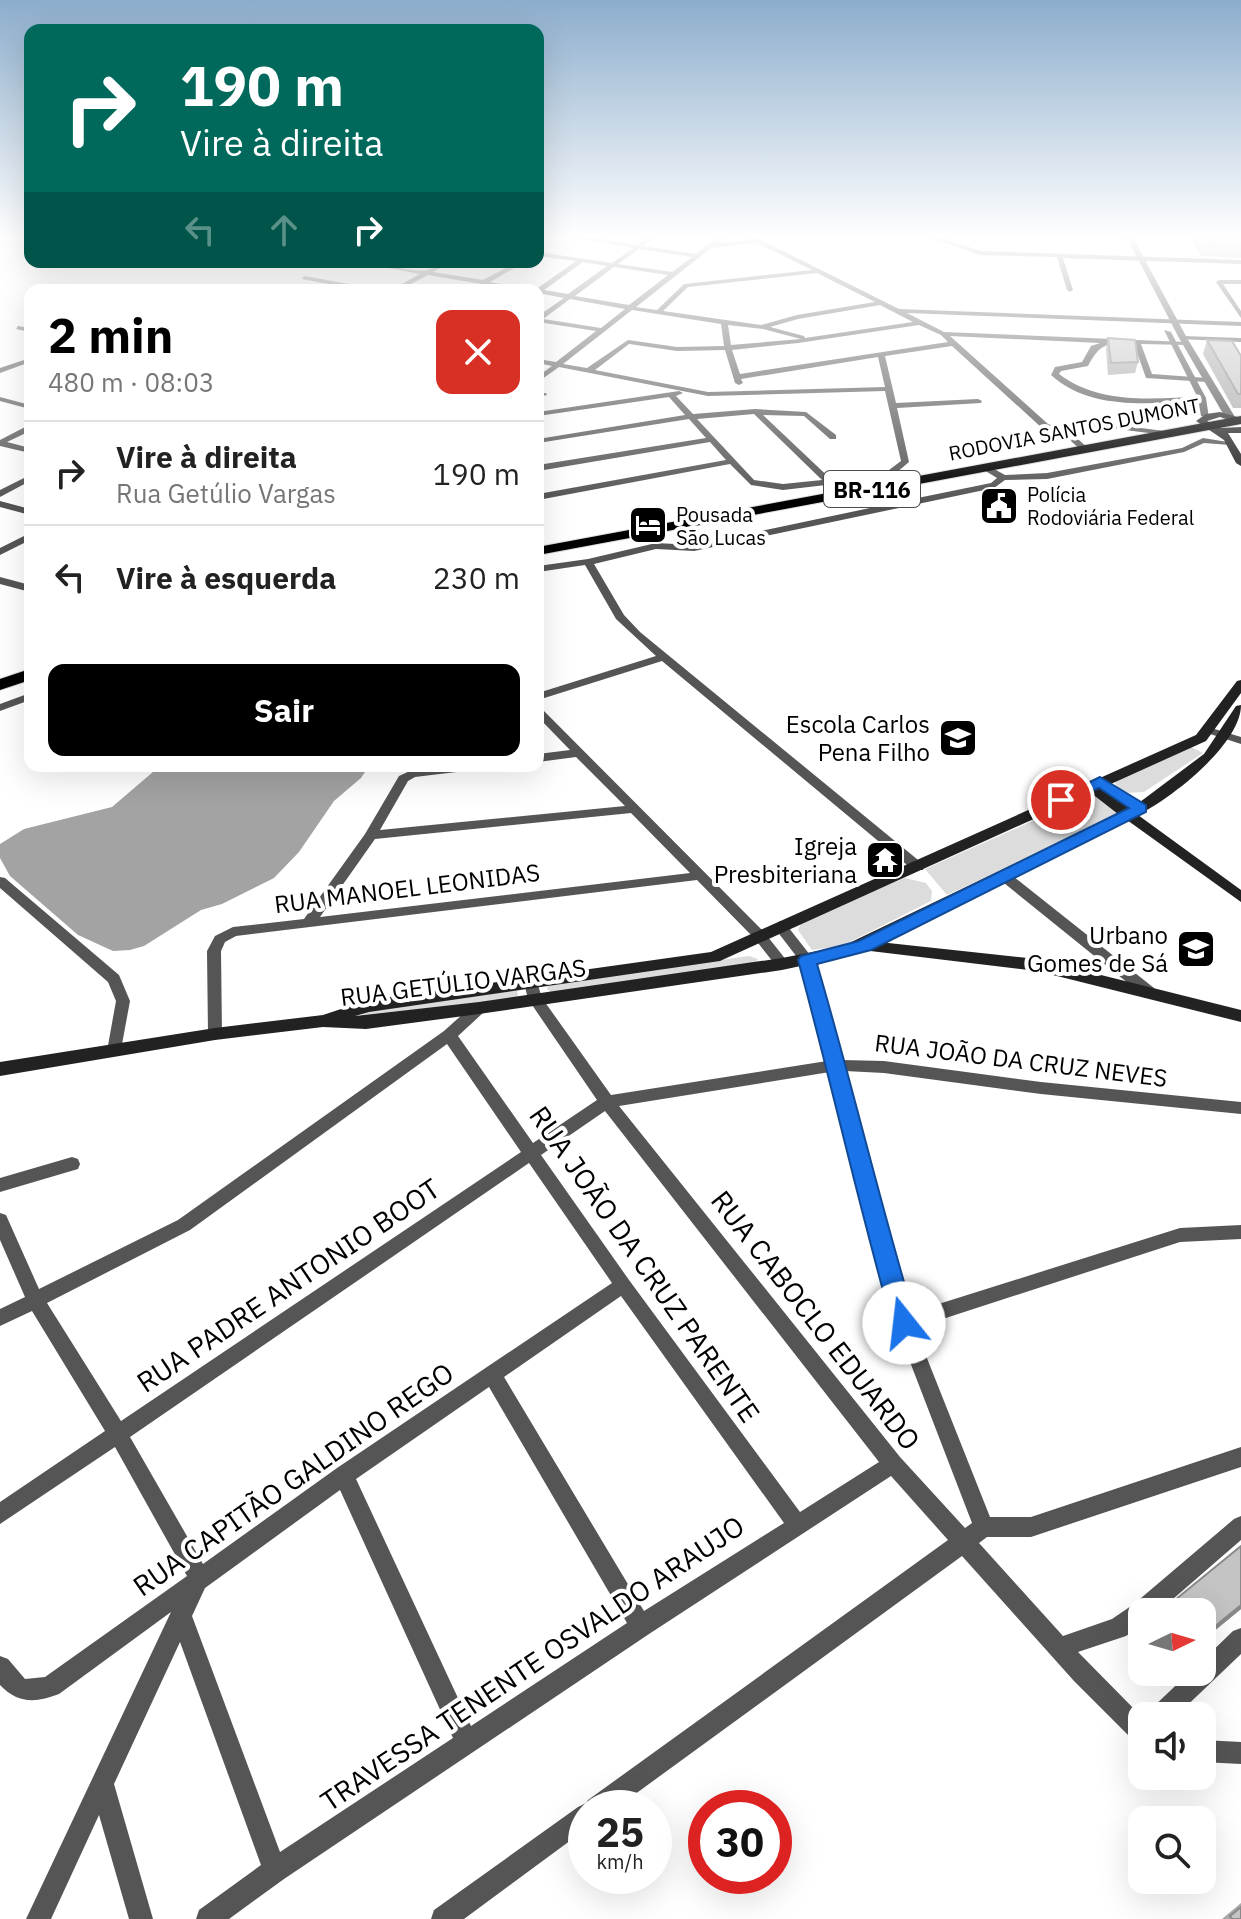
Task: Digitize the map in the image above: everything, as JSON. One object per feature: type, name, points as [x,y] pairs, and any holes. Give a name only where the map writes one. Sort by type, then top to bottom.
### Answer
[{"type":"highway","name":"RODOVIA SANTOS DUMONT","points":[[544,550],[835,488],[870,489],[955,475],[1238,420]]},
{"type":"highway","points":[[955,475],[1003,478]]},
{"type":"highway","points":[[0,685],[24,676]]},
{"type":"main road","points":[[1210,424],[1230,443],[1241,463]]},
{"type":"main road","name":"RUA GETÚLIO VARGAS","points":[[323,1021],[368,1006],[782,964],[865,945],[1136,811],[1209,757],[1225,735],[1241,686]]},
{"type":"main road","name":"RUA GETÚLIO VARGAS","points":[[323,1021],[366,1023],[479,1008],[533,991],[713,957],[1192,742],[1237,705]]},
{"type":"main road","points":[[1095,784],[1136,811],[1217,874],[1241,897]]},
{"type":"main road","points":[[1217,874],[1241,885]]},
{"type":"main road","points":[[865,945],[1015,962],[1241,1016]]},
{"type":"main road","points":[[0,1069],[215,1034],[323,1021]]},
{"type":"street","points":[[564,324],[602,330]]},
{"type":"street","points":[[544,375],[610,324]]},
{"type":"street","points":[[725,324],[742,394],[756,412],[835,488]]},
{"type":"street","points":[[744,324],[810,340]]},
{"type":"street","points":[[763,327],[775,324]]},
{"type":"street","points":[[590,370],[628,342],[674,349],[728,347],[810,340],[914,324]]},
{"type":"street","points":[[919,324],[955,343],[1045,426],[1062,429],[1102,425],[1172,434]]},
{"type":"street","points":[[1163,324],[1181,342],[1238,420]]},
{"type":"street","points":[[1174,324],[1190,378],[1202,398],[1210,424]]},
{"type":"street","points":[[1211,324],[1241,324]]},
{"type":"street","points":[[18,328],[24,329]]},
{"type":"street","points":[[943,334],[1181,342],[1241,340]]},
{"type":"street","points":[[1115,340],[1094,348],[1085,364],[1058,369],[1055,375],[1077,388],[1117,399],[1202,398]]},
{"type":"street","points":[[1136,341],[1149,376],[1207,380]]},
{"type":"street","points":[[738,377],[955,343]]},
{"type":"street","points":[[671,395],[745,478],[766,486],[835,488],[888,475],[902,467],[905,458],[881,354]]},
{"type":"street","points":[[0,359],[20,364]]},
{"type":"street","points":[[544,362],[691,391],[742,394],[888,389]]},
{"type":"street","points":[[0,371],[24,364]]},
{"type":"street","points":[[544,413],[691,391]]},
{"type":"street","points":[[0,399],[24,405]]},
{"type":"street","points":[[892,406],[978,401]]},
{"type":"street","points":[[544,440],[689,417],[756,412],[806,414],[833,437]]},
{"type":"street","points":[[1062,429],[1086,450]]},
{"type":"street","points":[[0,443],[24,431]]},
{"type":"street","points":[[544,467],[710,440]]},
{"type":"street","points":[[987,468],[1003,478],[1047,476],[1184,450],[1203,440],[1230,443]]},
{"type":"street","points":[[0,443],[24,449]]},
{"type":"street","points":[[544,496],[729,462]]},
{"type":"street","points":[[544,568],[588,562],[656,546],[694,548],[994,485],[1003,478]]},
{"type":"street","points":[[0,494],[24,481]]},
{"type":"street","points":[[870,489],[898,506]]},
{"type":"street","points":[[0,504],[24,510]]},
{"type":"street","points":[[0,552],[24,539]]},
{"type":"street","points":[[588,562],[620,617],[662,657],[918,867]]},
{"type":"street","points":[[0,580],[24,587]]},
{"type":"street","points":[[544,695],[662,657]]},
{"type":"street","points":[[0,708],[24,698]]},
{"type":"street","points":[[544,717],[759,935],[782,964]]},
{"type":"street","points":[[1208,730],[1241,741]]},
{"type":"street","points":[[544,757],[578,753]]},
{"type":"street","points":[[309,922],[371,835],[396,786],[412,774],[427,772]]},
{"type":"street","points":[[371,835],[633,809]]},
{"type":"street","name":"RUA MANOEL LEONIDAS","points":[[215,1034],[212,967],[220,939],[243,929],[698,876]]},
{"type":"street","points":[[1004,876],[1149,992]]},
{"type":"street","points":[[0,881],[114,979],[123,1001],[115,1051]]},
{"type":"street","points":[[780,926],[807,960],[836,1065],[866,1194],[904,1323],[984,1527]]},
{"type":"street","name":"RUA CABOCLO EDUARDO","points":[[533,991],[607,1102],[893,1464],[1062,1647],[1082,1673],[1128,1719]]},
{"type":"street","points":[[0,1318],[184,1225],[449,1035],[479,1008]]},
{"type":"street","name":"RUA JOÃO DA CRUZ PARENTE","points":[[449,1035],[623,1285],[797,1524]]},
{"type":"street","name":"RUA JOÃO DA CRUZ NEVES","points":[[607,1102],[836,1065],[884,1067],[1041,1088],[1241,1108]]},
{"type":"street","name":"RUA PADRE ANTONIO BOOT","points":[[0,1514],[607,1102]]},
{"type":"street","points":[[0,1185],[72,1164]]},
{"type":"street","points":[[0,1220],[35,1300],[118,1434],[199,1577],[182,1619],[38,1919]]},
{"type":"street","points":[[904,1323],[1180,1235],[1241,1232]]},
{"type":"street","name":"RUA CAPITÃO GALDINO REGO","points":[[0,1667],[14,1687],[24,1692],[51,1686],[344,1475],[623,1285]]},
{"type":"street","points":[[491,1373],[641,1626]]},
{"type":"street","points":[[621,1790],[984,1527],[1031,1527],[1241,1457]]},
{"type":"street","name":"TRAVESSA TENENTE OSVALDO ARAUJO","points":[[208,1919],[275,1870],[641,1626],[893,1464]]},
{"type":"street","points":[[344,1475],[467,1742]]},
{"type":"street","points":[[1158,1598],[1241,1526]]},
{"type":"street","points":[[182,1619],[275,1870]]},
{"type":"street","points":[[1062,1647],[1118,1628],[1128,1621]]},
{"type":"street","points":[[1175,1702],[1241,1639]]},
{"type":"street","points":[[1216,1752],[1241,1753]]},
{"type":"street","points":[[102,1783],[141,1919]]},
{"type":"street","points":[[443,1919],[568,1828]]},
{"type":"shaded area","points":[[1191,747],[1203,753],[1144,792],[1123,793],[1116,787],[1115,781]]},
{"type":"shaded area","points":[[153,772],[365,772],[334,801],[299,852],[274,878],[222,904],[201,910],[144,946],[130,950],[113,951],[78,935],[10,876],[0,858],[0,844],[24,829],[112,807]]},
{"type":"shaded area","points":[[1093,794],[1123,815],[947,895],[925,869]]},
{"type":"shaded area","points":[[905,878],[926,883],[932,891],[931,901],[842,946],[812,950],[798,930],[802,921]]},
{"type":"shaded area","points":[[749,956],[758,959],[756,962],[552,993],[547,989],[548,985],[556,983]]},
{"type":"shaded area","points":[[517,990],[518,997],[512,999],[361,1015],[362,1012]]},
{"type":"building","points":[[1108,338],[1135,340],[1138,362],[1111,363]]},
{"type":"building","points":[[1207,340],[1232,341],[1241,356],[1241,394],[1238,394]]},
{"type":"building","points":[[1241,1546],[1241,1605],[1216,1626],[1216,1598],[1177,1598]]},
{"type":"building","points":[[1241,1907],[1241,1919],[1232,1919],[1230,1916]]},
{"type":"place","name":"Polícia Rodoviária Federal","points":[[999,506]]},
{"type":"place","name":"Pousada São Lucas","points":[[648,525]]},
{"type":"place","name":"Escola Carlos Pena Filho","points":[[958,738]]},
{"type":"place","name":"Igreja Presbiteriana","points":[[885,860]]},
{"type":"place","name":"Urbano Gomes de Sá","points":[[1196,949]]},
{"type":"route","points":[[904,1323],[866,1194],[836,1065],[807,960],[865,945],[1141,808],[1100,782],[1061,800]]}]
